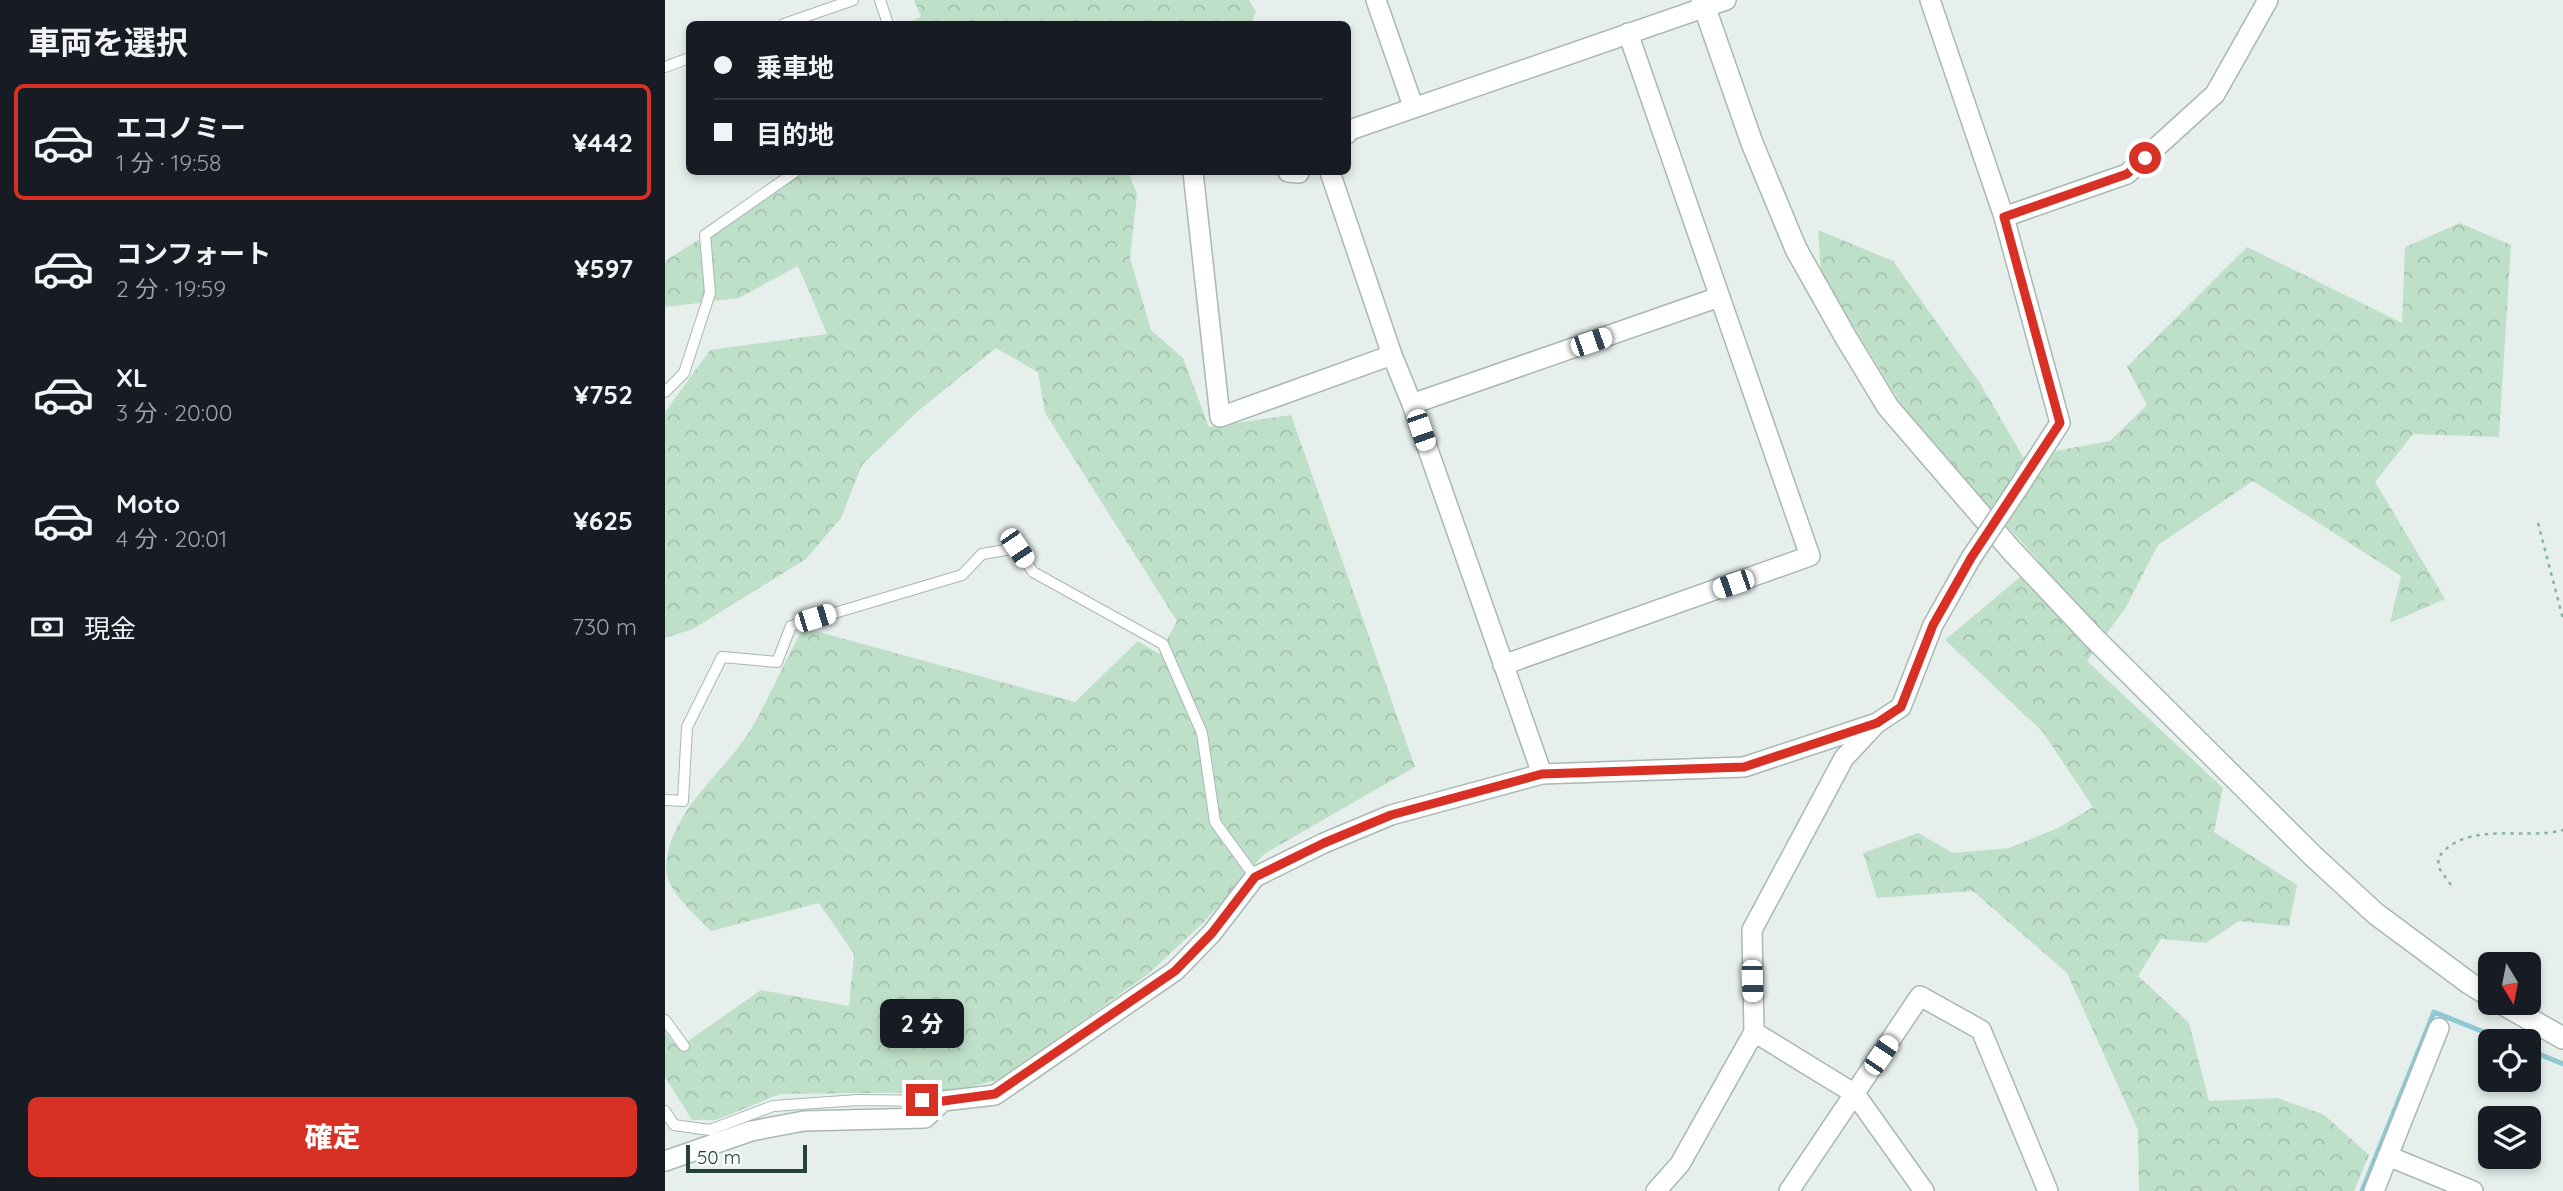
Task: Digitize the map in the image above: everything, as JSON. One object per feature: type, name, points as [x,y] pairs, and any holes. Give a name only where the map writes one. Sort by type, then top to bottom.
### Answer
[{"type":"street","points":[[1376,0],[1413,106]]},
{"type":"street","points":[[1351,129],[1704,4],[1726,0]]},
{"type":"street","points":[[1656,1191],[1680,1164],[1754,1032],[1752,930],[1844,758],[1877,723],[1901,707],[1933,625],[1971,558],[2060,423],[2004,217],[1930,0]]},
{"type":"street","points":[[2004,217],[2127,174],[2215,94],[2268,0]]},
{"type":"street","points":[[1704,4],[1752,143],[1796,249],[1888,407],[2013,551],[2094,637],[2313,856],[2377,914],[2478,987]]},
{"type":"street","points":[[1503,665],[1810,556],[1628,33]]},
{"type":"street","points":[[1193,175],[1220,417],[1392,355]]},
{"type":"street","points":[[1331,175],[1392,355],[1412,404],[1542,774]]},
{"type":"street","points":[[1412,404],[1719,297]]},
{"type":"street","points":[[665,1161],[751,1131],[804,1121],[925,1118],[943,1101],[995,1094],[1175,971],[1212,933],[1255,877],[1324,843],[1391,815],[1542,774],[1744,767],[1877,723]]},
{"type":"street","points":[[1789,1191],[1920,996],[1981,1030],[2048,1191]]},
{"type":"street","points":[[2522,1015],[2563,1038]]},
{"type":"street","points":[[2374,1191],[2439,1028]]},
{"type":"street","points":[[1754,1032],[1855,1094],[1924,1191]]},
{"type":"street","points":[[2388,1156],[2473,1191]]},
{"type":"lane","points":[[793,21],[853,0]]},
{"type":"lane","points":[[880,0],[887,21]]},
{"type":"lane","points":[[665,67],[686,59]]},
{"type":"lane","points":[[665,392],[684,373],[709,293],[705,235],[791,175]]},
{"type":"lane","points":[[665,800],[683,801],[687,727],[722,657],[777,662],[791,626],[962,575],[982,554],[1017,548],[1033,572],[1163,645],[1202,733],[1215,822],[1255,877]]},
{"type":"lane","points":[[665,1020],[684,1046]]},
{"type":"lane","points":[[665,1111],[674,1125],[710,1130],[773,1106],[858,1100],[943,1101]]},
{"type":"path","points":[[2538,523],[2563,619]]},
{"type":"path","points":[[2451,886],[2439,868],[2438,858],[2444,850],[2453,845],[2491,834],[2549,834],[2563,830]]},
{"type":"green space","points":[[914,0],[1249,0],[1256,12],[1252,21],[911,21],[921,17]]},
{"type":"green space","points":[[801,175],[1129,175],[1137,194],[1130,258],[1151,330],[1183,358],[1209,427],[1291,415],[1415,767],[1264,854],[1204,922],[1148,974],[1001,1079],[950,1092],[780,1094],[716,1120],[692,1120],[665,1077],[665,1032],[678,1048],[761,990],[849,1006],[854,954],[819,903],[711,931],[683,902],[667,876],[669,847],[676,829],[698,795],[749,732],[804,628],[1075,702],[1138,641],[1159,654],[1177,621],[1045,413],[1038,372],[996,348],[918,411],[862,465],[841,518],[806,559],[693,629],[665,638],[665,412],[710,350],[827,334],[798,266],[739,298],[665,307],[665,261]]},
{"type":"green space","points":[[2460,223],[2511,245],[2499,437],[2413,434],[2375,482],[2445,599],[2390,623],[2401,576],[2253,481],[2158,545],[2126,607],[2087,661],[2223,788],[2214,832],[2297,885],[2289,926],[2239,921],[2206,943],[2161,939],[2138,976],[2189,1023],[2209,1101],[2277,1098],[2323,1114],[2369,1155],[2354,1191],[2139,1191],[2138,1130],[2067,973],[1973,891],[1877,898],[1863,853],[1918,833],[1953,853],[2009,848],[2058,828],[2093,807],[2042,731],[1945,640],[2039,561],[1910,419],[1821,273],[1818,230],[1893,261],[1980,383],[2023,457],[2110,441],[2147,405],[2127,367],[2247,247],[2402,323],[2405,247]]},
{"type":"waterway","points":[[2362,1191],[2434,1012],[2478,1030]]},
{"type":"waterway","points":[[2541,1055],[2563,1064]]},
{"type":"route","points":[[922,1100],[943,1101],[995,1094],[1175,971],[1212,933],[1255,877],[1324,843],[1391,815],[1542,774],[1744,767],[1857,731],[1877,723],[1901,707],[1933,625],[1971,558],[2060,423],[2004,217],[2127,174],[2145,158]]}]
